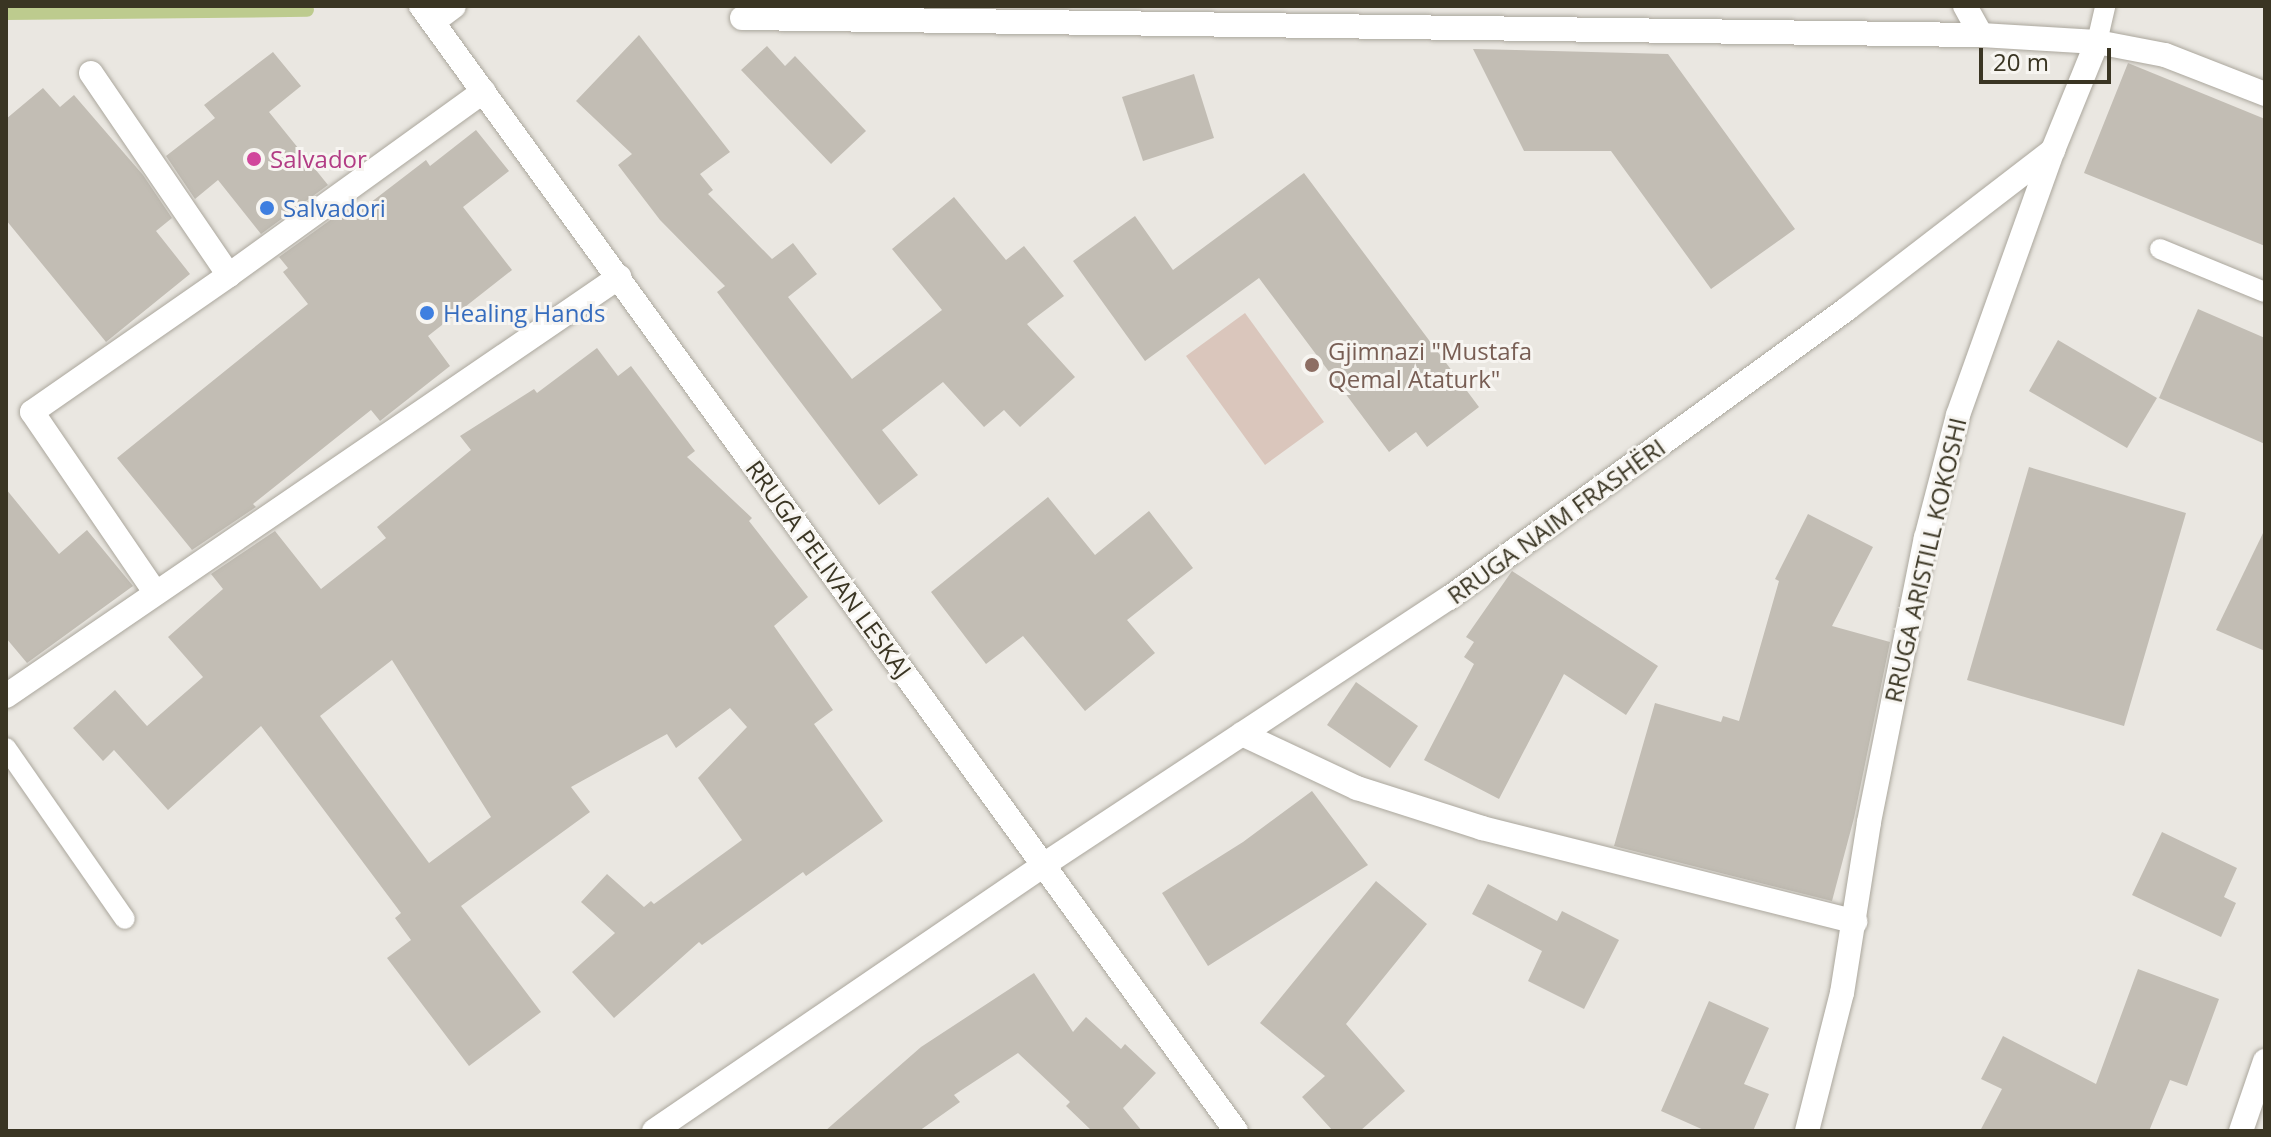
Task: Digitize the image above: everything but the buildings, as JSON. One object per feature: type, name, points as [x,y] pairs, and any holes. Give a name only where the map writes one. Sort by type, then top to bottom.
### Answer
[{"type":"street","points":[[427,14],[454,6]]},
{"type":"street","points":[[1965,6],[1981,35]]},
{"type":"street","name":"RRUGA PELIVAN LESKAJ","points":[[427,14],[1236,1131]]},
{"type":"street","points":[[742,18],[1981,35],[2097,42],[2165,55],[2265,94]]},
{"type":"street","name":"RRUGA ARISTILL KOKOSHI","points":[[1807,1131],[1842,993],[1869,822],[1926,538],[1958,415],[2053,150],[2097,42]]},
{"type":"street","points":[[91,73],[229,275]]},
{"type":"street","points":[[155,592],[32,412],[484,91]]},
{"type":"street","name":"RRUGA NAIM FRASHËRI","points":[[654,1131],[1042,866],[1449,598],[1661,447],[2053,150]]},
{"type":"street","points":[[6,696],[619,277]]},
{"type":"street","points":[[1242,734],[1357,788],[1482,828],[1855,922]]},
{"type":"street","points":[[2241,1131],[2265,1061]]},
{"type":"lane","name":"RRUGA ARISTILL KOKOSHI","points":[[2097,42],[2105,6]]},
{"type":"lane","points":[[2160,249],[2265,292]]},
{"type":"lane","points":[[6,748],[125,919]]},
{"type":"shaded area","points":[[1245,313],[1324,422],[1265,465],[1186,356]]},
{"type":"waterway","points":[[6,13],[307,10]]},
{"type":"place","name":"Salvador","points":[[254,159]]},
{"type":"place","name":"Salvadori","points":[[267,208]]},
{"type":"place","name":"Healing Hands","points":[[427,313]]},
{"type":"place","name":"Gjimnazi \"Mustafa Qemal Ataturk\"","points":[[1312,365]]}]
